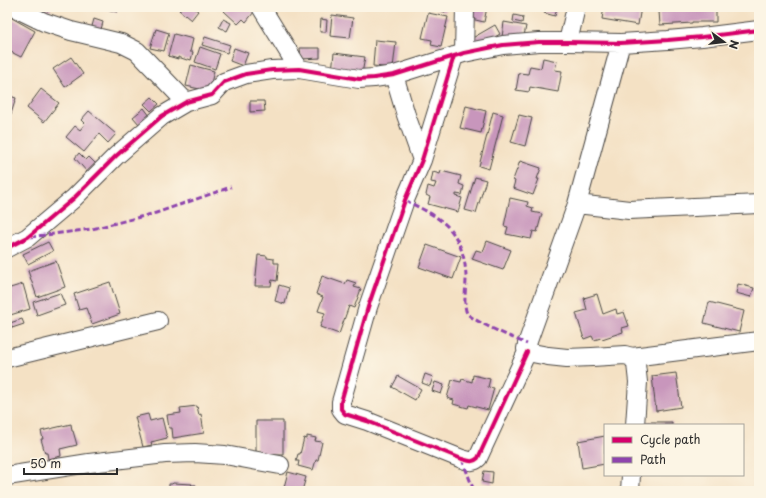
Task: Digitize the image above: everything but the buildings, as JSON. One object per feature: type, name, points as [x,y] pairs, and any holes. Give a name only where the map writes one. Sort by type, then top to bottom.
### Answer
[{"type":"street","points":[[13,7],[44,22],[70,31],[121,43],[138,51],[186,102]]},
{"type":"street","points":[[261,7],[299,69]]},
{"type":"street","points":[[465,7],[459,54],[368,307],[341,402],[341,409],[345,414],[367,421],[462,459],[475,461],[478,458],[527,352],[527,344],[577,204],[620,43]]},
{"type":"street","points":[[568,42],[576,7]]},
{"type":"street","points":[[7,248],[28,237],[73,199],[116,156],[162,116],[186,102],[212,95],[224,82],[246,74],[272,70],[299,69],[359,79],[374,78],[394,75],[459,54],[503,44],[539,42],[620,43],[702,37],[759,30]]},
{"type":"street","points":[[394,75],[422,160]]},
{"type":"street","points":[[577,204],[629,210],[759,204]]},
{"type":"street","points":[[7,358],[158,321]]},
{"type":"street","points":[[527,352],[567,358],[625,355],[632,357],[759,341]]},
{"type":"street","points":[[632,357],[636,364],[638,382],[635,424]]},
{"type":"street","points":[[7,476],[89,463],[165,454],[194,453],[225,456],[280,465]]},
{"type":"street","points":[[630,491],[631,476]]},
{"type":"marked path","points":[[30,237],[92,229],[156,213],[231,187]]},
{"type":"marked path","points":[[405,200],[440,220],[447,226],[457,239],[465,262],[465,302],[467,313],[477,321],[527,344]]},
{"type":"marked path","points":[[462,459],[474,491]]},
{"type":"cycle path","points":[[7,248],[28,237],[73,199],[116,156],[162,116],[186,102],[212,95],[224,82],[246,74],[272,70],[299,69],[359,79],[374,78],[394,75],[464,53],[503,45],[539,42],[621,43],[702,37],[759,30]]},
{"type":"cycle path","points":[[454,56],[422,160],[405,200],[368,307],[341,402],[341,409],[345,414],[367,421],[462,459],[474,461],[478,458],[527,352]]}]
